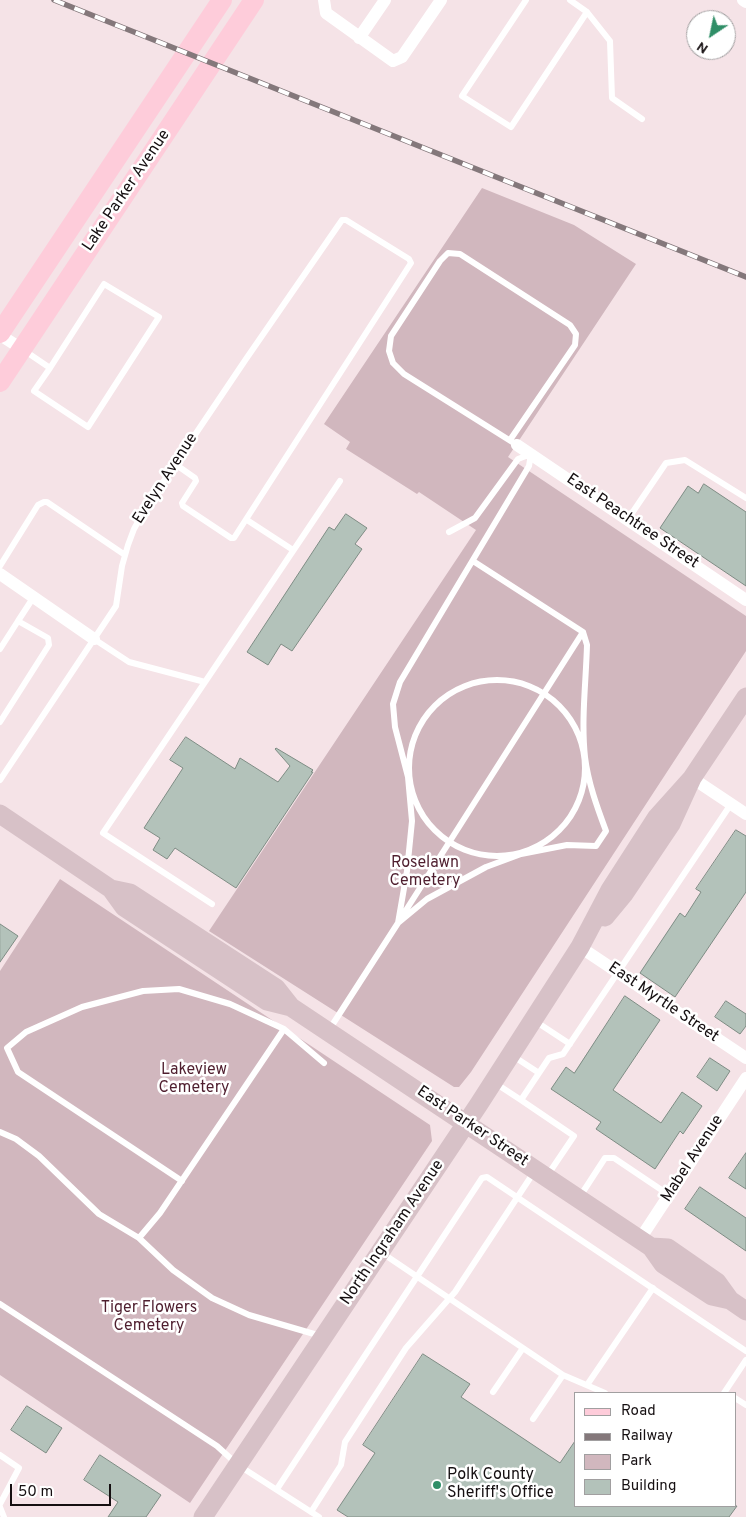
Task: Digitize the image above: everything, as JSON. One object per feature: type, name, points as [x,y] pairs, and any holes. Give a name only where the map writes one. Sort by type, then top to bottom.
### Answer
[{"type":"main road","name":"Lake Parker Avenue","points":[[0,334],[222,0]]},
{"type":"main road","name":"Lake Parker Avenue","points":[[0,382],[254,0]]},
{"type":"street","points":[[324,0],[326,13],[393,62],[402,57],[441,0]]},
{"type":"street","points":[[359,38],[385,0]]},
{"type":"street","points":[[0,334],[22,349]]},
{"type":"street","name":"East Peachtree Street","points":[[514,442],[746,600]]},
{"type":"street","points":[[0,574],[94,639]]},
{"type":"street","name":"North Ingraham Avenue","points":[[203,1517],[494,1082],[580,947],[610,890],[657,817],[692,778],[746,698]]},
{"type":"street","points":[[692,778],[746,814]]},
{"type":"street","name":"East Parker Street","points":[[0,814],[111,889],[124,907],[266,1001],[291,1007],[646,1243],[663,1264],[712,1296],[730,1300],[746,1311]]},
{"type":"street","name":"East Myrtle Street","points":[[580,947],[746,1058]]},
{"type":"street","name":"Mabel Avenue","points":[[646,1243],[669,1195],[746,1078]]},
{"type":"lane","points":[[526,0],[462,96],[511,127],[587,12]]},
{"type":"lane","points":[[570,0],[587,12],[610,40],[612,98],[642,119]]},
{"type":"lane","name":"Evelyn Avenue","points":[[0,780],[116,606],[125,555],[134,529],[146,509],[327,240],[342,220],[346,220],[409,259],[411,263],[247,520]]},
{"type":"lane","points":[[448,253],[460,254],[570,325],[576,334],[575,344],[514,442],[404,374],[394,363],[389,351],[392,336],[440,261],[448,253]]},
{"type":"lane","points":[[104,284],[159,317],[88,427],[34,391],[50,368],[104,284]]},
{"type":"lane","points":[[22,349],[50,368]]},
{"type":"lane","points":[[449,532],[475,518],[518,459],[531,454]]},
{"type":"lane","points":[[398,923],[407,871],[412,821],[408,777],[410,749],[420,722],[438,701],[462,686],[490,679],[518,682],[545,693],[565,710],[579,733],[595,802],[606,831],[596,846],[567,845],[496,857],[472,853],[449,843],[429,825],[415,803],[408,777],[396,727],[393,704],[400,682],[529,466],[531,454]]},
{"type":"lane","points":[[628,519],[666,463],[685,460],[746,498]]},
{"type":"lane","points":[[175,464],[195,478],[196,481],[182,503],[183,506],[231,538],[234,538],[247,520],[293,550]]},
{"type":"lane","points":[[212,904],[103,834],[340,481]]},
{"type":"lane","points":[[0,566],[38,505],[44,502],[47,502],[125,555]]},
{"type":"lane","points":[[398,923],[427,899],[486,867],[544,844],[563,828],[577,808],[585,784],[586,759],[583,732],[587,645],[583,632],[472,561]]},
{"type":"lane","points":[[0,649],[33,598]]},
{"type":"lane","points":[[0,722],[49,646],[48,638],[18,621]]},
{"type":"lane","points":[[328,1032],[583,632]]},
{"type":"lane","points":[[94,639],[129,662],[205,682]]},
{"type":"lane","points":[[522,1100],[549,1058],[563,1054],[731,804]]},
{"type":"lane","points":[[182,1181],[18,1072],[7,1048],[26,1032],[82,1007],[143,991],[179,989],[230,1004],[284,1029],[324,1063]]},
{"type":"lane","points":[[534,1020],[570,1044]]},
{"type":"lane","points":[[140,1238],[160,1213],[284,1029]]},
{"type":"lane","points":[[511,1055],[540,1073]]},
{"type":"lane","points":[[311,1512],[341,1465],[345,1442],[406,1348],[449,1299],[517,1198],[574,1136],[494,1082]]},
{"type":"lane","points":[[0,1132],[16,1139],[39,1156],[99,1214],[140,1238],[173,1270],[212,1298],[249,1315],[324,1336]]},
{"type":"lane","points":[[579,1198],[605,1158],[614,1158],[669,1195]]},
{"type":"lane","points":[[276,1489],[482,1178],[487,1177],[746,1351]]},
{"type":"lane","points":[[380,1252],[563,1375],[603,1392]]},
{"type":"lane","points":[[587,1385],[652,1288]]},
{"type":"lane","points":[[0,1304],[216,1446],[238,1465],[319,1517]]},
{"type":"lane","points":[[493,1392],[523,1348]]},
{"type":"lane","points":[[727,1392],[746,1360]]},
{"type":"lane","points":[[533,1418],[563,1375]]},
{"type":"lane","points":[[0,1455],[18,1468],[0,1506],[4,1517]]},
{"type":"green space","name":"Roselawn Cemetery","points":[[482,188],[574,225],[636,264],[508,457],[746,616],[746,651],[471,1072],[459,1087],[454,1087],[209,931],[476,530],[419,492],[417,494],[346,449],[350,442],[324,424]]},
{"type":"green space","points":[[60,879],[430,1125],[432,1141],[190,1503],[0,1375],[0,971]]},
{"type":"building","points":[[704,484],[746,512],[746,586],[660,528],[688,486],[698,493]]},
{"type":"building","points":[[346,514],[367,528],[355,544],[362,549],[292,651],[281,644],[268,665],[247,652],[329,527],[334,530]]},
{"type":"building","points":[[186,737],[235,769],[240,758],[278,782],[290,766],[276,748],[313,770],[236,888],[175,848],[167,859],[153,850],[160,838],[144,828],[183,768],[170,760]]},
{"type":"building","points":[[736,830],[746,836],[746,892],[675,997],[640,973],[680,913],[685,917],[701,892],[696,889]]},
{"type":"building","points":[[0,924],[18,936],[0,962]]},
{"type":"building","points":[[625,996],[660,1020],[613,1090],[661,1123],[682,1092],[702,1106],[683,1134],[680,1131],[655,1169],[596,1129],[601,1122],[551,1089],[566,1067],[574,1073]]},
{"type":"building","points":[[726,1001],[746,1014],[746,1026],[740,1034],[715,1017]]},
{"type":"building","points":[[710,1058],[730,1071],[717,1091],[697,1077]]},
{"type":"building","points":[[746,1153],[746,1189],[729,1178]]},
{"type":"building","points":[[700,1187],[746,1218],[746,1251],[685,1209]]},
{"type":"building","points":[[423,1354],[470,1384],[461,1397],[560,1463],[574,1442],[574,1507],[737,1506],[729,1517],[348,1517],[337,1510],[375,1453],[363,1445]]},
{"type":"building","points":[[27,1406],[62,1428],[46,1453],[11,1430]]},
{"type":"building","points":[[100,1455],[161,1495],[146,1517],[108,1517],[118,1502],[84,1480]]},
{"type":"railway","points":[[54,0],[746,277]]},
{"type":"place","name":"Polk County Sheriff's Office","points":[[437,1485]]},
{"type":"park label","name":"Lakeview Cemetery","points":[[194,1080]]},
{"type":"park label","name":"Tiger Flowers Cemetery","points":[[149,1318]]}]
